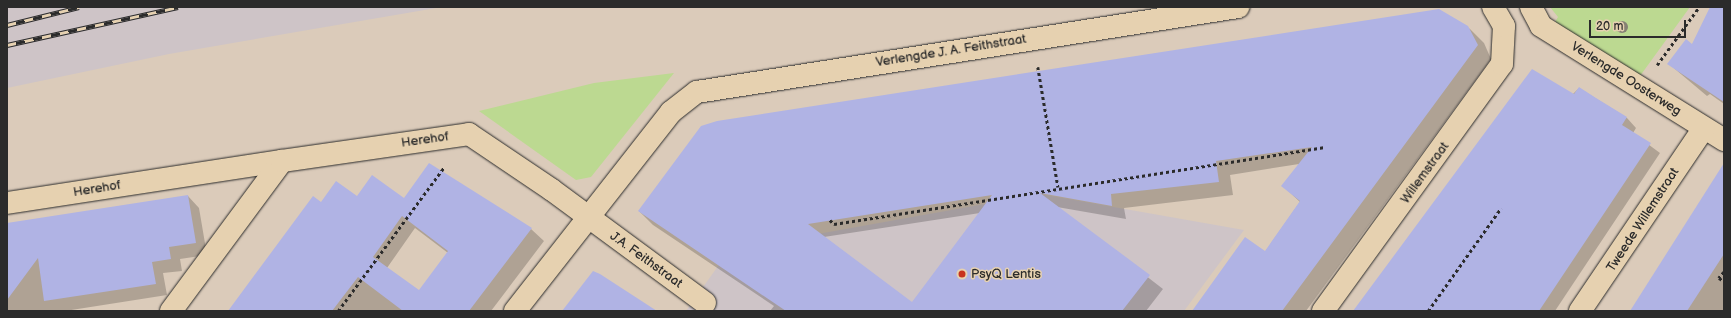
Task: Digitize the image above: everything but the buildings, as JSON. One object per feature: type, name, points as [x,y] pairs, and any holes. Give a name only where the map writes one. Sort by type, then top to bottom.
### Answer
[{"type":"street","name":"Verlengde J. A. Feithstraat","points":[[587,217],[671,112],[688,98],[712,88],[1238,7]]},
{"type":"street","name":"Willemstraat","points":[[1323,311],[1492,81],[1502,64],[1504,26],[1493,7]]},
{"type":"street","name":"Verlengde Oosterweg","points":[[1532,11],[1541,26],[1724,140]]},
{"type":"street","name":"Tweede Willemstraat","points":[[1580,311],[1704,128]]},
{"type":"street","name":"J.A. Feithstraat","points":[[469,134],[552,190],[705,303]]},
{"type":"street","name":"Herehof","points":[[7,203],[282,160],[469,134]]},
{"type":"street","points":[[171,311],[282,160]]},
{"type":"street","points":[[515,311],[587,217]]},
{"type":"path","points":[[1640,88],[1700,7]]},
{"type":"path","points":[[1034,38],[1058,187]]},
{"type":"path","points":[[338,311],[469,134]]},
{"type":"path","points":[[830,220],[834,224],[1058,187],[1325,147]]},
{"type":"path","points":[[1428,311],[1501,208]]},
{"type":"path","points":[[1724,272],[1719,278],[1724,281]]},
{"type":"shaded area","points":[[7,7],[442,7],[169,54],[7,88]]},
{"type":"shaded area","name":"PsyQ Lentis","points":[[1040,194],[1244,230],[1184,311],[686,311],[758,210],[801,237]]},
{"type":"green space","points":[[1550,7],[1690,7],[1640,76],[1555,22],[1558,17]]},
{"type":"green space","points":[[674,73],[591,177],[576,180],[479,111],[594,83]]},
{"type":"railway","points":[[7,25],[79,7]]},
{"type":"railway","points":[[7,45],[178,7]]},
{"type":"place","name":"PsyQ Lentis","points":[[962,274]]}]
